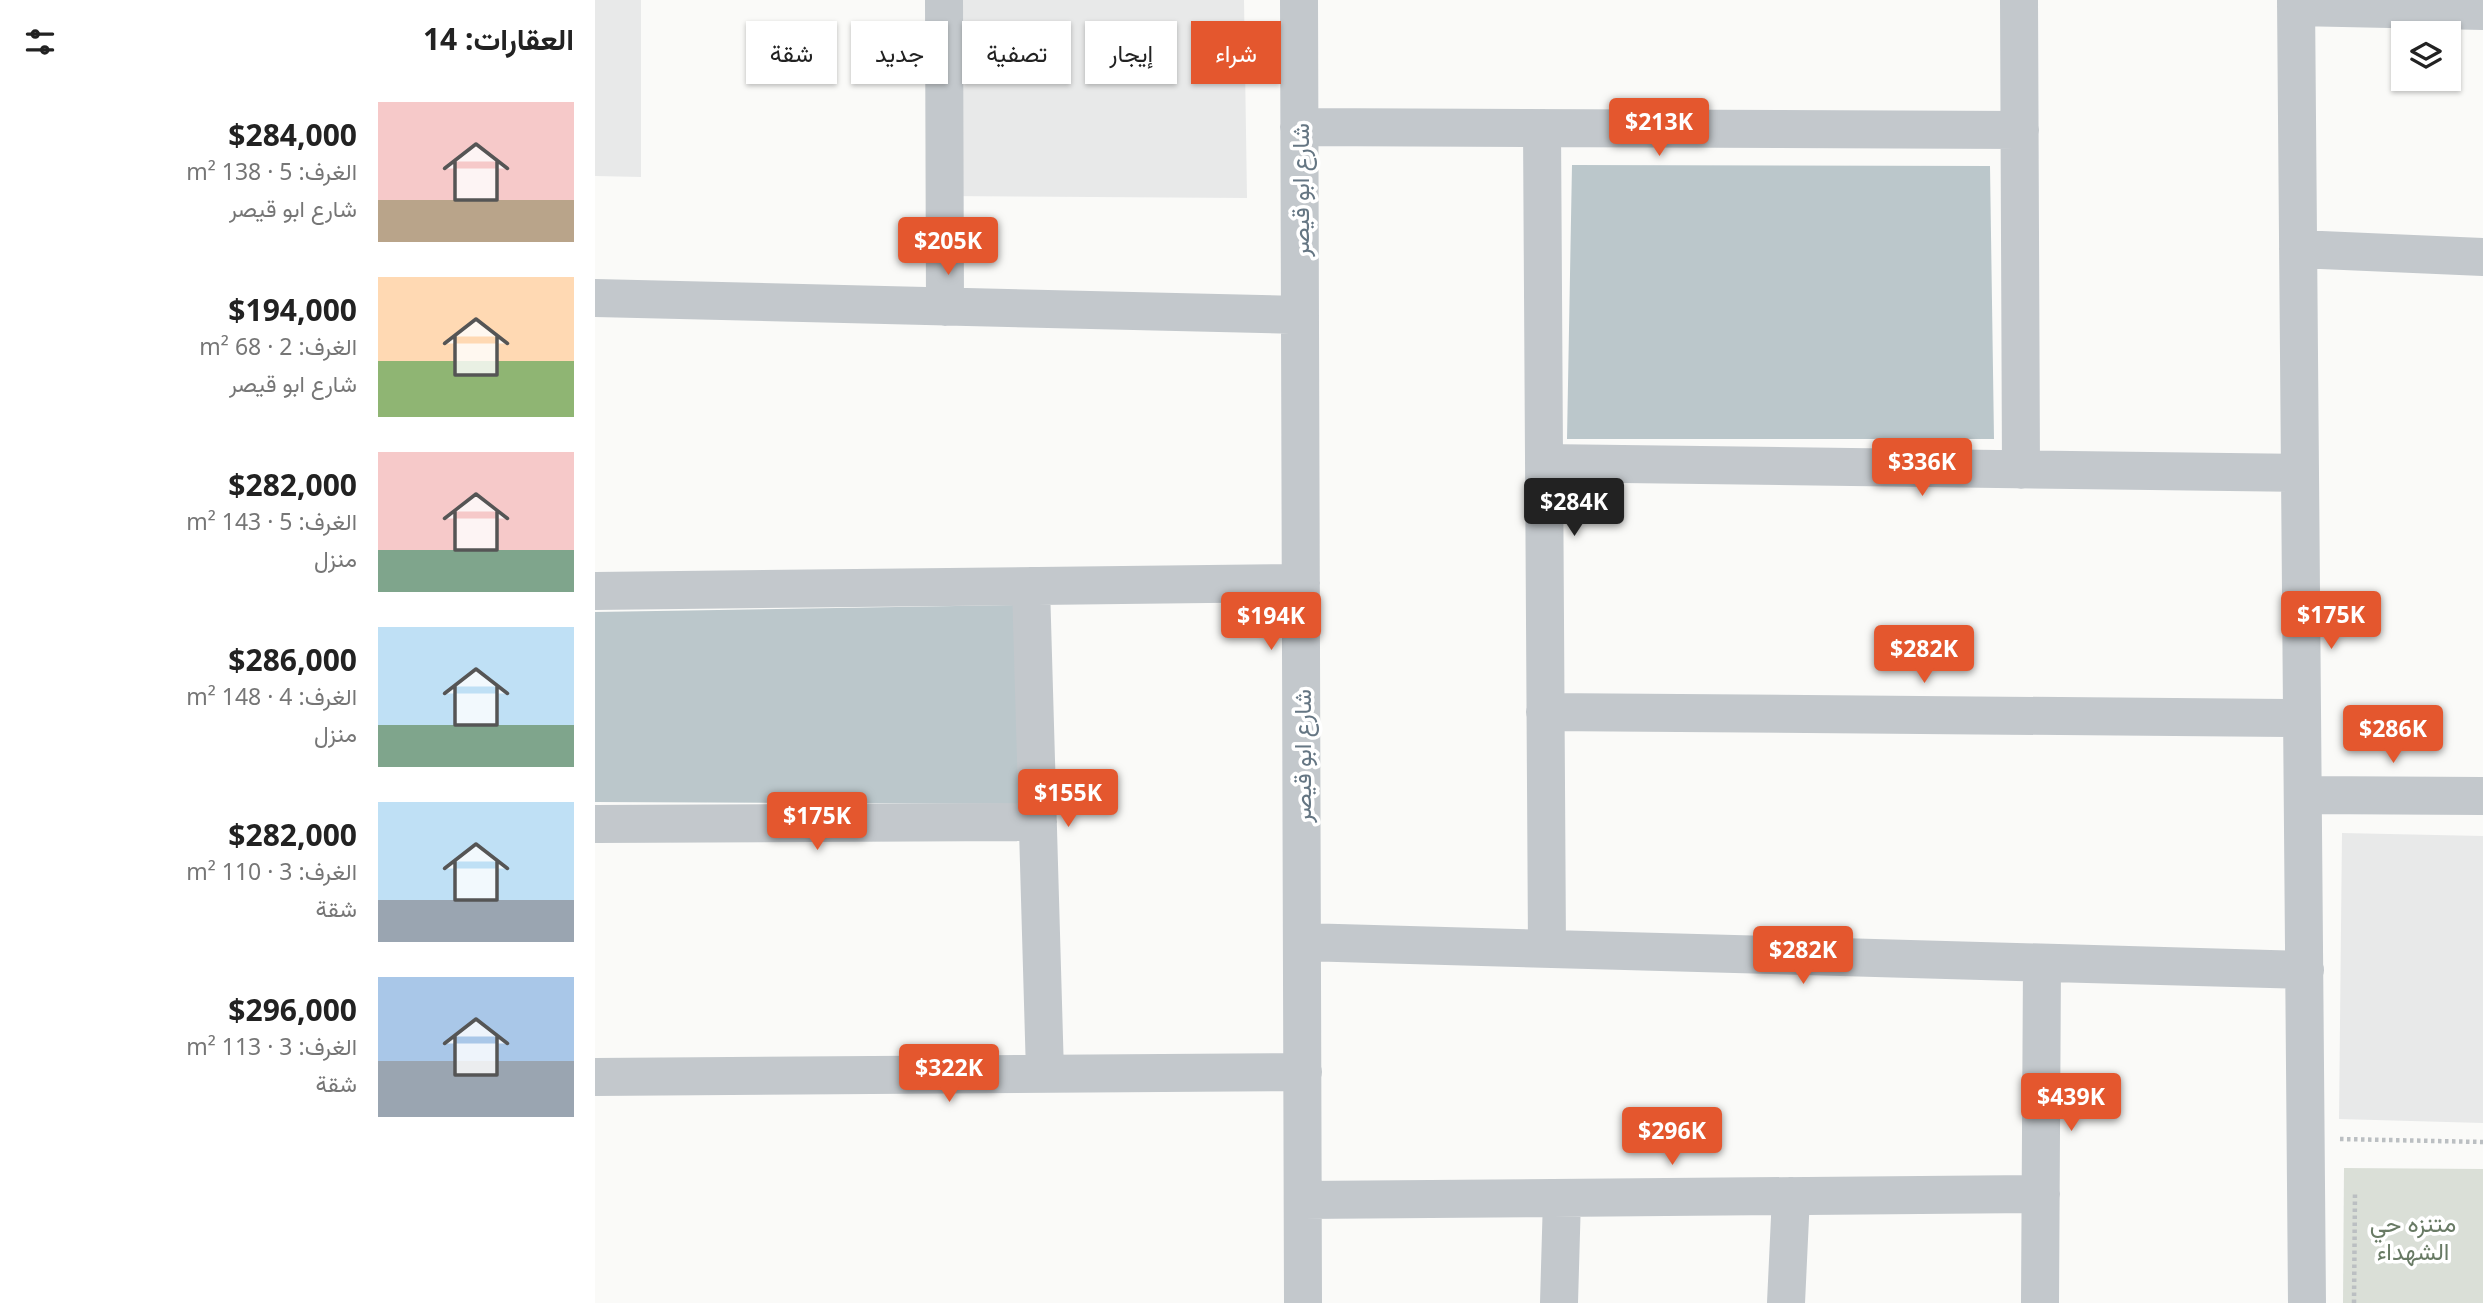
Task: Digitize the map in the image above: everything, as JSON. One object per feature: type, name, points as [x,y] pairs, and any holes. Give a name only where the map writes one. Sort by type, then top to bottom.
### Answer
[{"type":"street","points":[[944,0],[945,307]]},
{"type":"street","name":"شارع ابو قيصر","points":[[1299,0],[1303,1303]]},
{"type":"street","points":[[2019,0],[2021,470]]},
{"type":"street","points":[[2307,1303],[2296,3],[2483,11]]},
{"type":"street","points":[[1299,127],[2020,130]]},
{"type":"street","points":[[1542,128],[1547,949]]},
{"type":"street","points":[[2298,249],[2483,257]]},
{"type":"street","points":[[595,298],[1300,315]]},
{"type":"street","points":[[1544,463],[2300,473]]},
{"type":"street","points":[[595,591],[1301,583]]},
{"type":"street","points":[[1031,586],[1045,1073]]},
{"type":"street","points":[[1545,712],[2302,718]]},
{"type":"street","points":[[2304,795],[2483,796]]},
{"type":"street","points":[[595,824],[1038,822]]},
{"type":"street","points":[[1302,942],[2305,970]]},
{"type":"street","points":[[2041,1303],[2042,963]]},
{"type":"street","points":[[595,1077],[1303,1072]]},
{"type":"street","points":[[1303,1200],[2041,1194]]},
{"type":"street","points":[[1786,1303],[1791,1196]]},
{"type":"street","points":[[1559,1303],[1562,1198]]},
{"type":"path","points":[[2306,1139],[2483,1142]]},
{"type":"path","points":[[2354,1303],[2355,1192]]},
{"type":"shaded area","points":[[595,0],[641,0],[641,177],[595,176]]},
{"type":"shaded area","points":[[940,0],[1244,0],[1244,21],[1191,21],[1191,84],[1245,84],[1247,198],[940,196],[940,84],[948,84],[948,21],[940,21]]},
{"type":"shaded area","points":[[1572,165],[1990,166],[1994,439],[1567,439]]},
{"type":"shaded area","points":[[1016,605],[1019,804],[595,802],[595,612]]},
{"type":"shaded area","points":[[2342,833],[2483,836],[2483,1123],[2339,1119]]},
{"type":"green space","name":"متنزه حي الشهداء","points":[[2344,1168],[2483,1169],[2483,1303],[2343,1303]]}]
